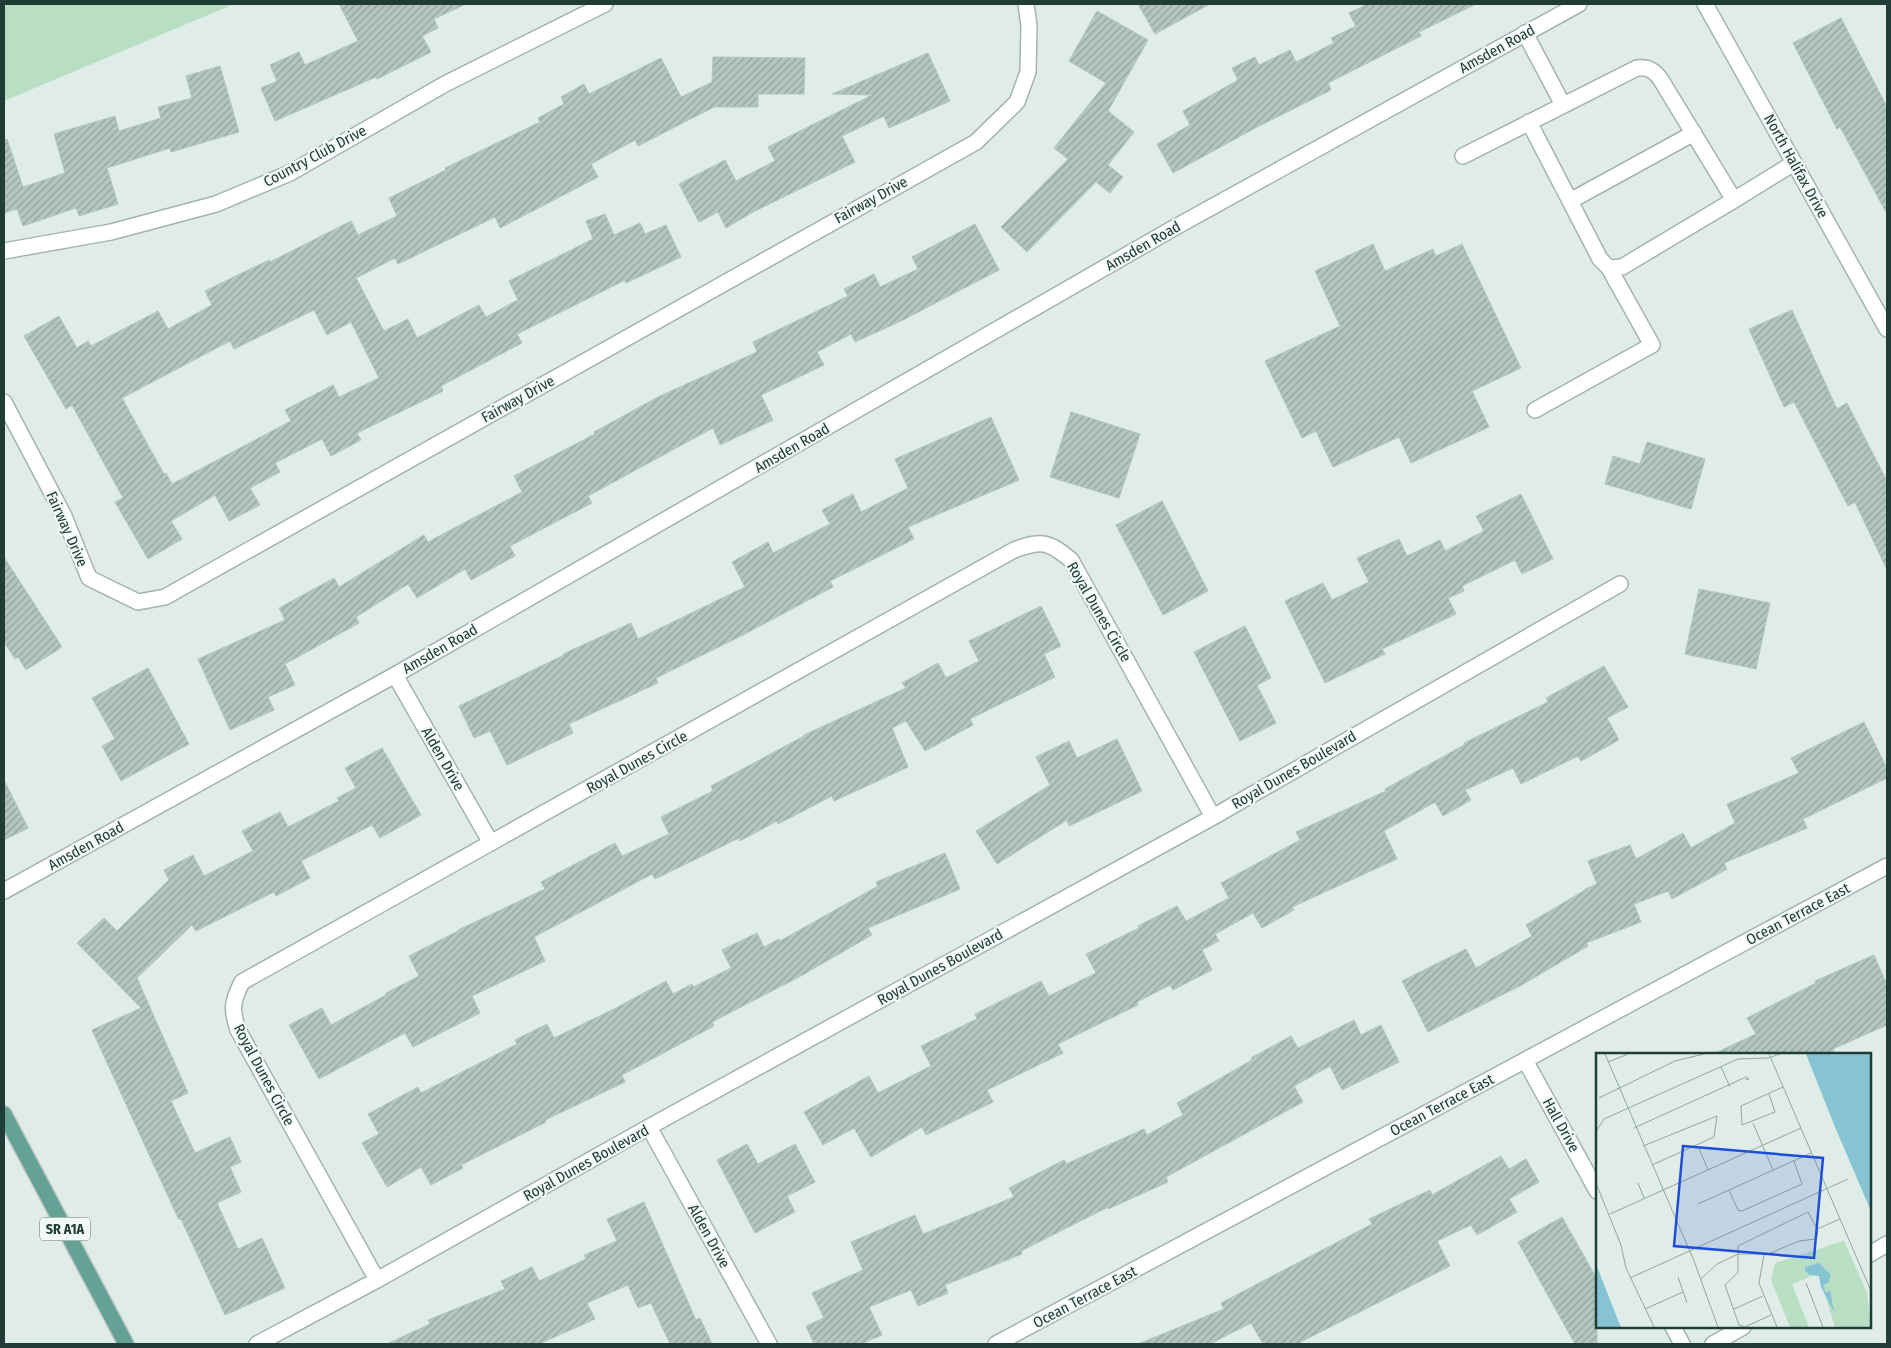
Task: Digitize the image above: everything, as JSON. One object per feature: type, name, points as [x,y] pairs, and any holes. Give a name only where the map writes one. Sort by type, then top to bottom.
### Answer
[{"type":"main road","name":"SR A1A","points":[[4,1114],[126,1344]]},
{"type":"street","name":"Country Club Drive","points":[[4,251],[111,232],[224,200],[290,173],[445,84],[605,4]]},
{"type":"street","name":"Fairway Drive","points":[[4,402],[64,516],[89,578],[138,602],[165,597],[976,142],[1016,102],[1028,72],[1029,26],[1026,4]]},
{"type":"street","name":"Amsden Road","points":[[4,891],[395,675],[1172,229],[1579,4]]},
{"type":"street","name":"North Halifax Drive","points":[[1705,4],[1887,329]]},
{"type":"street","points":[[1525,34],[1562,105]]},
{"type":"street","points":[[1463,156],[1637,68],[1651,69],[1662,80],[1734,200]]},
{"type":"street","points":[[1529,122],[1600,259],[1609,268],[1652,345],[1535,410]]},
{"type":"street","points":[[1570,201],[1694,133]]},
{"type":"street","points":[[1609,268],[1622,267],[1794,163]]},
{"type":"street","name":"Royal Dunes Circle","points":[[377,1280],[238,1030],[232,1014],[233,998],[242,982],[1014,550],[1036,542],[1057,548],[1071,560],[1213,816]]},
{"type":"street","name":"Royal Dunes Boulevard","points":[[257,1344],[377,1280],[649,1127],[1213,816],[1620,584]]},
{"type":"street","name":"Alden Drive","points":[[395,675],[491,843]]},
{"type":"street","name":"Ocean Terrace East","points":[[996,1344],[1887,866]]},
{"type":"street","name":"Hall Drive","points":[[1525,1060],[1596,1189]]},
{"type":"street","name":"Alden Drive","points":[[649,1127],[769,1344]]},
{"type":"street","points":[[1871,1253],[1887,1244]]},
{"type":"street","points":[[1674,1328],[1682,1344]]},
{"type":"street","points":[[1713,1344],[1741,1328]]},
{"type":"green space","points":[[4,4],[234,4],[4,101]]},
{"type":"building","points":[[339,4],[466,4],[434,19],[438,28],[422,36],[431,52],[377,79],[376,77],[275,121],[261,88],[277,81],[270,65],[299,52],[305,65],[358,41]]},
{"type":"building","points":[[1138,4],[1210,4],[1155,34]]},
{"type":"building","points":[[1368,4],[1476,4],[1419,32],[1421,36],[1328,83],[1331,90],[1257,127],[1173,173],[1157,144],[1190,125],[1183,111],[1238,80],[1232,68],[1255,57],[1259,65],[1290,50],[1296,62],[1334,43],[1331,38],[1356,26],[1349,13]]},
{"type":"building","points":[[1097,11],[1148,40],[1108,111],[1134,132],[1108,165],[1123,177],[1110,193],[1096,182],[1027,252],[1001,227],[1068,159],[1054,148],[1106,83],[1069,61]]},
{"type":"building","points":[[1841,18],[1887,107],[1887,214],[1840,127],[1837,129],[1793,43]]},
{"type":"building","points":[[928,53],[950,101],[889,128],[884,116],[842,136],[855,162],[753,212],[726,228],[718,212],[699,222],[679,184],[725,160],[736,181],[775,161],[768,147],[872,95],[832,94]]},
{"type":"building","points":[[713,57],[805,58],[804,94],[758,94],[758,107],[714,107],[638,146],[635,140],[591,164],[598,177],[500,228],[495,217],[398,264],[395,258],[356,278],[384,331],[408,319],[417,338],[479,305],[486,317],[518,300],[509,281],[593,239],[586,221],[605,214],[614,235],[640,223],[645,234],[666,225],[681,257],[626,283],[625,280],[517,334],[522,343],[441,386],[443,391],[357,433],[361,440],[331,456],[322,439],[275,463],[280,472],[250,488],[260,505],[229,521],[215,495],[171,521],[182,539],[148,559],[115,502],[123,498],[72,405],[66,409],[24,336],[59,316],[77,348],[88,341],[91,346],[158,311],[168,329],[212,305],[205,291],[269,260],[270,262],[351,221],[358,235],[397,216],[389,198],[446,170],[445,168],[540,122],[538,118],[564,104],[561,97],[584,84],[589,94],[661,58],[681,97],[712,82]],"holes":[[[314,310],[327,335],[351,322],[379,378],[339,397],[333,385],[285,410],[291,421],[172,484],[166,473],[164,474],[122,398],[230,341],[234,349]]]},
{"type":"building","points":[[220,66],[239,132],[171,152],[170,148],[107,168],[118,204],[79,216],[76,208],[23,226],[17,209],[4,213],[4,140],[7,139],[23,187],[65,173],[54,134],[115,116],[119,131],[161,118],[158,107],[192,98],[186,76]]},
{"type":"building","points":[[975,224],[999,270],[901,321],[855,342],[851,334],[817,352],[824,365],[761,395],[773,420],[720,445],[713,428],[588,496],[592,503],[510,546],[515,556],[471,580],[465,569],[417,598],[408,584],[356,617],[359,623],[285,664],[295,685],[268,697],[274,710],[230,730],[198,659],[285,620],[279,608],[334,578],[339,587],[424,535],[428,542],[522,492],[514,476],[595,434],[594,432],[658,397],[757,352],[753,342],[848,296],[844,289],[874,274],[880,287],[918,269],[912,257]]},
{"type":"building","points":[[1373,244],[1385,271],[1433,249],[1436,256],[1462,244],[1521,368],[1472,391],[1489,427],[1411,463],[1399,437],[1333,467],[1316,431],[1302,438],[1265,361],[1340,326],[1315,271]]},
{"type":"building","points":[[1792,310],[1837,409],[1847,403],[1887,481],[1887,570],[1855,502],[1848,506],[1794,402],[1784,407],[1749,329]]},
{"type":"building","points":[[1071,412],[1140,434],[1119,498],[1050,477]]},
{"type":"building","points":[[991,417],[1019,480],[908,527],[914,539],[830,581],[833,587],[743,635],[656,678],[658,683],[569,724],[573,733],[507,765],[490,731],[474,738],[459,706],[563,654],[631,623],[638,639],[745,587],[732,562],[768,542],[773,553],[830,524],[822,510],[853,494],[861,512],[908,488],[895,459]]},
{"type":"building","points":[[1647,442],[1705,459],[1691,509],[1605,484],[1613,456],[1640,464]]},
{"type":"building","points":[[1521,494],[1553,559],[1522,574],[1515,560],[1462,586],[1464,591],[1448,598],[1456,614],[1382,649],[1385,654],[1325,683],[1285,601],[1323,583],[1332,600],[1369,582],[1357,558],[1399,539],[1407,556],[1440,540],[1445,551],[1484,531],[1476,516]]},
{"type":"building","points":[[1162,501],[1208,591],[1163,615],[1116,525]]},
{"type":"building","points":[[4,557],[62,647],[26,670],[18,657],[15,659],[4,642]]},
{"type":"building","points":[[1699,589],[1770,603],[1756,669],[1685,654]]},
{"type":"building","points":[[1041,606],[1061,646],[1044,654],[1055,677],[970,719],[973,725],[925,751],[906,721],[892,728],[908,767],[834,801],[832,796],[778,824],[777,821],[740,841],[739,838],[655,879],[652,874],[534,937],[545,961],[472,996],[480,1013],[413,1047],[405,1033],[319,1079],[289,1025],[322,1008],[331,1025],[386,995],[386,993],[419,976],[409,956],[458,930],[545,889],[541,882],[615,843],[622,856],[669,834],[661,817],[713,791],[711,786],[804,735],[906,688],[902,683],[938,663],[946,678],[979,661],[969,641]]},
{"type":"building","points":[[1245,626],[1271,678],[1257,685],[1276,723],[1240,741],[1194,652]]},
{"type":"building","points":[[1604,666],[1628,707],[1607,718],[1619,740],[1581,761],[1578,756],[1521,784],[1513,768],[1465,790],[1471,800],[1443,816],[1435,802],[1384,831],[1397,859],[1292,907],[1294,910],[1262,928],[1253,913],[1215,934],[1219,941],[1202,950],[1212,970],[1173,990],[1170,985],[1137,1002],[1138,1005],[1058,1044],[1063,1053],[987,1090],[993,1102],[926,1135],[922,1127],[871,1157],[854,1128],[823,1145],[804,1112],[869,1076],[878,1093],[931,1066],[921,1046],[977,1019],[975,1014],[1041,981],[1049,996],[1096,973],[1086,954],[1139,928],[1138,926],[1177,906],[1186,921],[1229,898],[1221,883],[1300,840],[1296,832],[1386,791],[1385,789],[1464,745],[1464,743],[1548,702],[1546,698]]},
{"type":"building","points":[[148,668],[189,744],[121,781],[102,746],[115,739],[92,698]]},
{"type":"building","points":[[1864,722],[1887,768],[1887,778],[1803,819],[1807,828],[1724,863],[1727,869],[1672,899],[1668,891],[1634,904],[1641,922],[1586,943],[1588,946],[1520,986],[1428,1032],[1402,981],[1466,949],[1476,968],[1532,936],[1526,925],[1585,889],[1597,884],[1588,861],[1630,845],[1636,859],[1683,833],[1691,848],[1735,823],[1727,804],[1799,773],[1791,758]]},
{"type":"building","points":[[1117,739],[1142,791],[1069,826],[1067,820],[997,864],[976,831],[1050,785],[1036,757],[1069,741],[1077,758]]},
{"type":"building","points":[[382,748],[421,815],[380,838],[372,825],[301,861],[310,878],[276,896],[274,892],[196,931],[192,925],[137,978],[188,1093],[171,1101],[195,1153],[230,1137],[241,1162],[230,1167],[241,1192],[217,1203],[238,1249],[262,1238],[285,1288],[225,1315],[181,1219],[179,1220],[92,1030],[141,1008],[77,943],[104,918],[117,931],[169,880],[164,870],[193,855],[204,876],[253,851],[242,831],[280,812],[288,827],[339,801],[337,798],[356,788],[345,768]]},
{"type":"building","points":[[4,780],[28,828],[4,840]]},
{"type":"building","points":[[945,853],[960,889],[868,928],[872,935],[799,977],[712,1022],[714,1026],[622,1075],[625,1082],[545,1120],[546,1122],[461,1165],[463,1168],[431,1185],[421,1167],[387,1187],[362,1143],[379,1134],[368,1114],[418,1087],[421,1093],[517,1044],[515,1040],[547,1024],[554,1038],[666,981],[673,994],[692,984],[693,987],[731,968],[722,950],[757,933],[764,947],[779,939],[780,941],[878,886],[876,882]]},
{"type":"building","points":[[1874,955],[1887,985],[1887,1025],[1833,1049],[1835,1053],[1715,1053],[1756,1034],[1747,1018],[1816,983],[1815,981]]},
{"type":"building","points":[[1354,1020],[1361,1035],[1381,1025],[1399,1062],[1342,1090],[1330,1066],[1294,1086],[1303,1102],[1166,1177],[1168,1182],[1108,1209],[1108,1207],[1021,1251],[1022,1254],[945,1285],[948,1293],[918,1306],[911,1290],[869,1307],[882,1335],[861,1344],[814,1344],[806,1326],[824,1318],[812,1293],[863,1270],[851,1242],[915,1215],[923,1234],[1014,1197],[1009,1188],[1064,1160],[1066,1164],[1144,1129],[1147,1135],[1183,1115],[1177,1103],[1291,1036],[1298,1048]]},
{"type":"building","points":[[747,1144],[758,1164],[795,1144],[815,1182],[787,1196],[795,1212],[755,1233],[717,1160]]},
{"type":"building","points":[[1501,1156],[1509,1169],[1526,1159],[1539,1182],[1509,1199],[1517,1212],[1477,1235],[1471,1225],[1437,1241],[1450,1266],[1297,1344],[1263,1344],[1251,1323],[1210,1344],[1138,1344],[1224,1309],[1221,1303],[1372,1224],[1369,1219],[1430,1190],[1432,1195]]},
{"type":"building","points":[[644,1202],[696,1320],[700,1318],[712,1344],[670,1344],[651,1303],[638,1308],[628,1285],[587,1303],[595,1319],[539,1344],[387,1344],[430,1324],[428,1320],[505,1289],[501,1281],[532,1267],[539,1281],[586,1259],[584,1255],[617,1241],[607,1219]]},
{"type":"building","points":[[1562,1217],[1596,1277],[1597,1344],[1575,1344],[1518,1242]]}]
